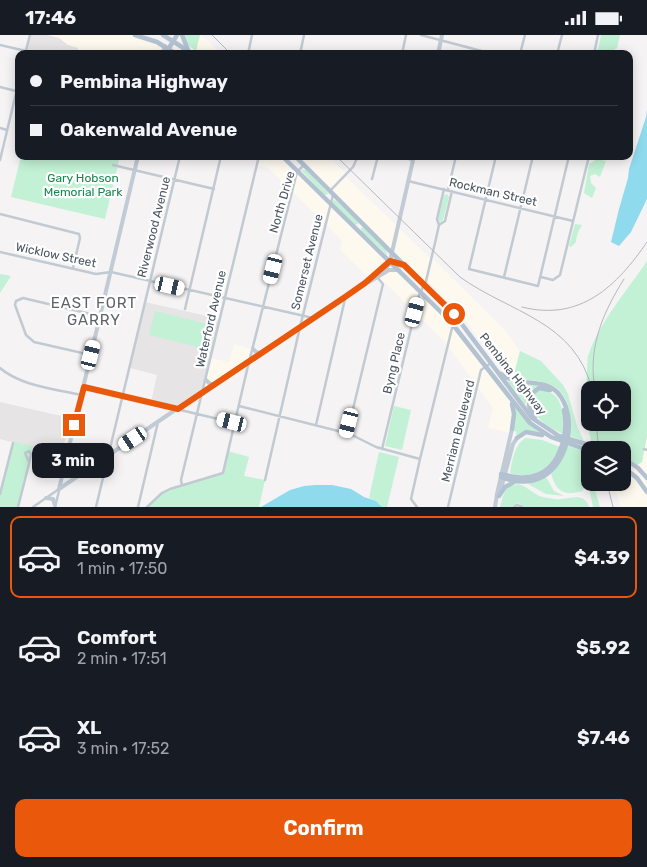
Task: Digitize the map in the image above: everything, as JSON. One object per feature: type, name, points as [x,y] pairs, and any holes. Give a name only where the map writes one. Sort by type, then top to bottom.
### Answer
[{"type":"main road","points":[[135,35],[171,50]]},
{"type":"main road","points":[[163,35],[169,36],[186,50]]},
{"type":"main road","points":[[167,47],[174,41],[177,35]]},
{"type":"main road","points":[[182,35],[189,50]]},
{"type":"main road","points":[[167,47],[169,36]]},
{"type":"main road","name":"Pembina Highway","points":[[286,160],[453,324],[526,420],[551,437],[581,448]]},
{"type":"main road","name":"Pembina Highway","points":[[299,160],[458,319],[527,412],[546,429],[581,442]]},
{"type":"main road","points":[[390,261],[404,265]]},
{"type":"main road","points":[[495,368],[510,380],[548,385],[556,391],[566,406],[567,427],[561,452],[555,466],[543,477],[530,481],[514,482],[505,487],[498,498]]},
{"type":"main road","points":[[546,429],[528,406],[530,395],[535,390],[541,388],[551,390],[557,396],[564,409],[567,427]]},
{"type":"main road","points":[[509,398],[514,411],[512,429]]},
{"type":"main road","points":[[517,438],[521,434],[528,432],[551,437]]},
{"type":"main road","points":[[503,476],[528,478],[539,475],[549,467],[561,452]]},
{"type":"main road","points":[[631,463],[647,478]]},
{"type":"main road","points":[[631,473],[647,492]]},
{"type":"main road","points":[[503,476],[514,482]]},
{"type":"street","points":[[27,50],[30,35]]},
{"type":"street","points":[[249,50],[252,35]]},
{"type":"street","points":[[301,50],[304,35]]},
{"type":"street","points":[[403,50],[406,35]]},
{"type":"street","points":[[420,35],[478,50]]},
{"type":"street","points":[[439,50],[442,35]]},
{"type":"street","points":[[521,50],[525,35]]},
{"type":"street","points":[[559,50],[562,35]]},
{"type":"street","points":[[595,50],[598,35]]},
{"type":"street","points":[[0,45],[16,50]]},
{"type":"street","points":[[0,87],[15,91]]},
{"type":"street","points":[[0,160],[15,95]]},
{"type":"street","points":[[0,128],[7,130]]},
{"type":"street","points":[[55,506],[137,160]]},
{"type":"street","name":"Riverwood Avenue","points":[[96,507],[179,160]]},
{"type":"street","points":[[185,309],[220,160]]},
{"type":"street","name":"Waterford Avenue","points":[[182,485],[181,480],[258,160]]},
{"type":"street","points":[[332,192],[353,167],[356,160]]},
{"type":"street","points":[[372,179],[377,160]]},
{"type":"street","points":[[384,273],[390,261],[413,160]]},
{"type":"street","name":"Byng Place","points":[[382,449],[421,291],[425,285],[439,225],[437,219],[448,190],[455,160]]},
{"type":"street","points":[[495,160],[469,269],[538,286],[568,160]]},
{"type":"street","points":[[504,277],[532,160]]},
{"type":"street","points":[[540,277],[553,280],[560,275],[588,160]]},
{"type":"street","points":[[113,165],[214,189]]},
{"type":"street","name":"North Drive","points":[[146,507],[162,493],[223,473],[297,171],[304,165]]},
{"type":"street","name":"Rockman Street","points":[[408,181],[573,221]]},
{"type":"street","name":"Byng Place","points":[[439,225],[445,221],[448,190]]},
{"type":"street","name":"Somerset Avenue","points":[[265,481],[332,192]]},
{"type":"street","points":[[0,214],[78,234],[80,238],[73,269]]},
{"type":"street","name":"Wicklow Street","points":[[0,251],[96,274],[111,272],[313,318]]},
{"type":"street","points":[[33,507],[345,297],[365,283],[390,261]]},
{"type":"street","points":[[365,283],[390,270],[399,270]]},
{"type":"street","points":[[377,277],[378,272]]},
{"type":"street","points":[[346,433],[383,284],[377,277]]},
{"type":"street","points":[[316,425],[345,297]]},
{"type":"street","points":[[91,355],[34,342],[29,339],[15,305],[16,301],[23,298],[100,317]]},
{"type":"street","points":[[417,507],[411,499],[453,324],[458,319]]},
{"type":"street","points":[[253,349],[260,353]]},
{"type":"street","name":"Merriam Boulevard","points":[[448,507],[481,370],[491,363]]},
{"type":"street","points":[[242,365],[247,370]]},
{"type":"street","points":[[0,367],[7,374],[20,380],[81,395]]},
{"type":"street","points":[[206,380],[210,384],[214,384]]},
{"type":"street","points":[[84,387],[235,423]]},
{"type":"street","points":[[239,406],[346,433],[382,449],[420,459]]},
{"type":"street","points":[[138,507],[158,422]]},
{"type":"street","points":[[495,507],[512,429]]},
{"type":"street","points":[[503,476],[513,444],[517,438]]},
{"type":"street","points":[[0,494],[13,443]]},
{"type":"street","points":[[18,507],[29,462]]},
{"type":"street","points":[[63,473],[65,480],[72,481]]},
{"type":"street","points":[[46,498],[53,499],[55,506]]},
{"type":"street","points":[[514,507],[517,505],[522,507]]},
{"type":"shaded area","points":[[30,35],[47,35],[59,38],[68,45],[78,48],[78,50],[26,50]]},
{"type":"shaded area","points":[[47,35],[135,35],[165,46],[164,50],[78,50],[78,48],[68,45],[59,38]]},
{"type":"shaded area","points":[[201,35],[218,50],[196,50]]},
{"type":"shaded area","points":[[259,160],[286,160],[390,261],[370,279],[340,250],[342,240],[268,168],[257,165]]},
{"type":"shaded area","points":[[303,160],[332,160],[345,173],[329,187]]},
{"type":"shaded area","points":[[345,176],[431,259],[425,285],[330,191]]},
{"type":"shaded area","points":[[433,259],[504,329],[520,351],[513,378],[505,373],[465,320],[428,281]]},
{"type":"shaded area","points":[[396,267],[453,324],[509,398],[513,407],[511,433],[488,428],[493,408],[445,342],[379,279],[382,274]]},
{"type":"shaded area","points":[[145,302],[220,319],[203,391],[178,409],[151,403],[157,375],[130,368]]},
{"type":"shaded area","points":[[234,344],[253,349],[250,360],[203,391],[211,358],[229,362]]},
{"type":"shaded area","points":[[0,402],[70,418],[62,453],[49,450],[48,452],[0,439]]},
{"type":"shaded area","points":[[647,436],[647,507],[621,507],[616,491],[631,491],[631,471],[642,462]]},
{"type":"green space","points":[[183,35],[200,35],[196,50],[188,45]]},
{"type":"green space","points":[[601,35],[620,35],[617,48],[614,50],[598,50]]},
{"type":"green space","name":"Gary Hobson Memorial Park","points":[[20,160],[119,160],[105,219],[11,197]]},
{"type":"green space","points":[[595,160],[606,161],[600,177],[595,174],[590,176],[591,183],[596,188],[592,198],[584,193],[589,164]]},
{"type":"green space","points":[[301,170],[306,170],[329,194],[324,195]]},
{"type":"green space","points":[[447,194],[449,197],[443,220],[440,222],[438,219],[444,195]]},
{"type":"green space","points":[[335,200],[358,221],[358,224],[354,225],[332,203]]},
{"type":"green space","points":[[575,224],[582,225],[576,242],[571,247],[569,246]]},
{"type":"green space","points":[[364,227],[386,248],[387,255],[361,231],[361,228]]},
{"type":"green space","points":[[647,261],[647,436],[642,462],[637,465],[631,461],[631,441],[591,441],[589,431],[631,431],[631,381],[587,381],[588,356],[599,331]]},
{"type":"green space","points":[[0,274],[11,276],[0,293]]},
{"type":"green space","points":[[155,311],[208,324],[202,348],[149,335]]},
{"type":"green space","points":[[520,351],[541,361],[563,385],[568,394],[577,426],[584,441],[570,436],[571,421],[568,406],[556,388],[549,384],[513,378]]},
{"type":"green space","points":[[507,381],[517,384],[542,386],[531,391],[525,405]]},
{"type":"green space","points":[[540,390],[548,391],[558,400],[562,412],[563,434],[544,423],[530,406],[532,396]]},
{"type":"green space","points":[[509,398],[520,412],[551,437],[528,432],[517,438],[516,432],[512,429],[513,407]]},
{"type":"green space","points":[[394,406],[411,410],[402,450],[385,446]]},
{"type":"green space","points":[[526,438],[542,440],[560,447],[551,462],[540,471],[527,475],[510,473],[517,448],[522,440]]},
{"type":"green space","points":[[13,443],[33,446],[18,507],[0,507],[0,494]]},
{"type":"green space","points":[[567,445],[581,450],[582,491],[570,493],[561,491],[555,484],[551,474]]},
{"type":"green space","points":[[228,451],[249,457],[244,476],[265,480],[259,507],[147,507],[162,493],[170,489],[223,473]]},
{"type":"green space","points":[[379,452],[399,457],[387,507],[382,507],[376,501],[369,498]]},
{"type":"green space","points":[[546,477],[554,491],[564,496],[546,494],[528,484]]},
{"type":"green space","points":[[518,484],[544,497],[559,499],[574,497],[583,499],[589,507],[523,507],[518,503],[512,507],[500,507],[507,487]]},
{"type":"green space","points":[[590,491],[595,491],[600,507],[593,507]]},
{"type":"water","points":[[647,110],[647,199],[631,232],[619,246],[611,242],[629,169]]},
{"type":"water","points":[[315,485],[332,485],[351,489],[364,497],[376,501],[382,507],[261,507],[290,490]]},
{"type":"railway","points":[[212,35],[227,50]]},
{"type":"railway","points":[[340,160],[460,277],[539,321],[556,333],[572,348],[584,367],[589,381]]},
{"type":"railway","points":[[522,307],[543,310],[562,309],[579,305],[595,297],[623,273],[647,242]]},
{"type":"railway","points":[[594,381],[596,341],[604,316],[624,279]]},
{"type":"railway","points":[[597,431],[598,441]]},
{"type":"railway","points":[[609,491],[613,507]]},
{"type":"district","name":"EAST FORT GARRY","points":[[94,312]]},
{"type":"route","points":[[74,425],[84,387],[178,409],[345,297],[365,283],[390,261],[404,265],[454,314]]}]
